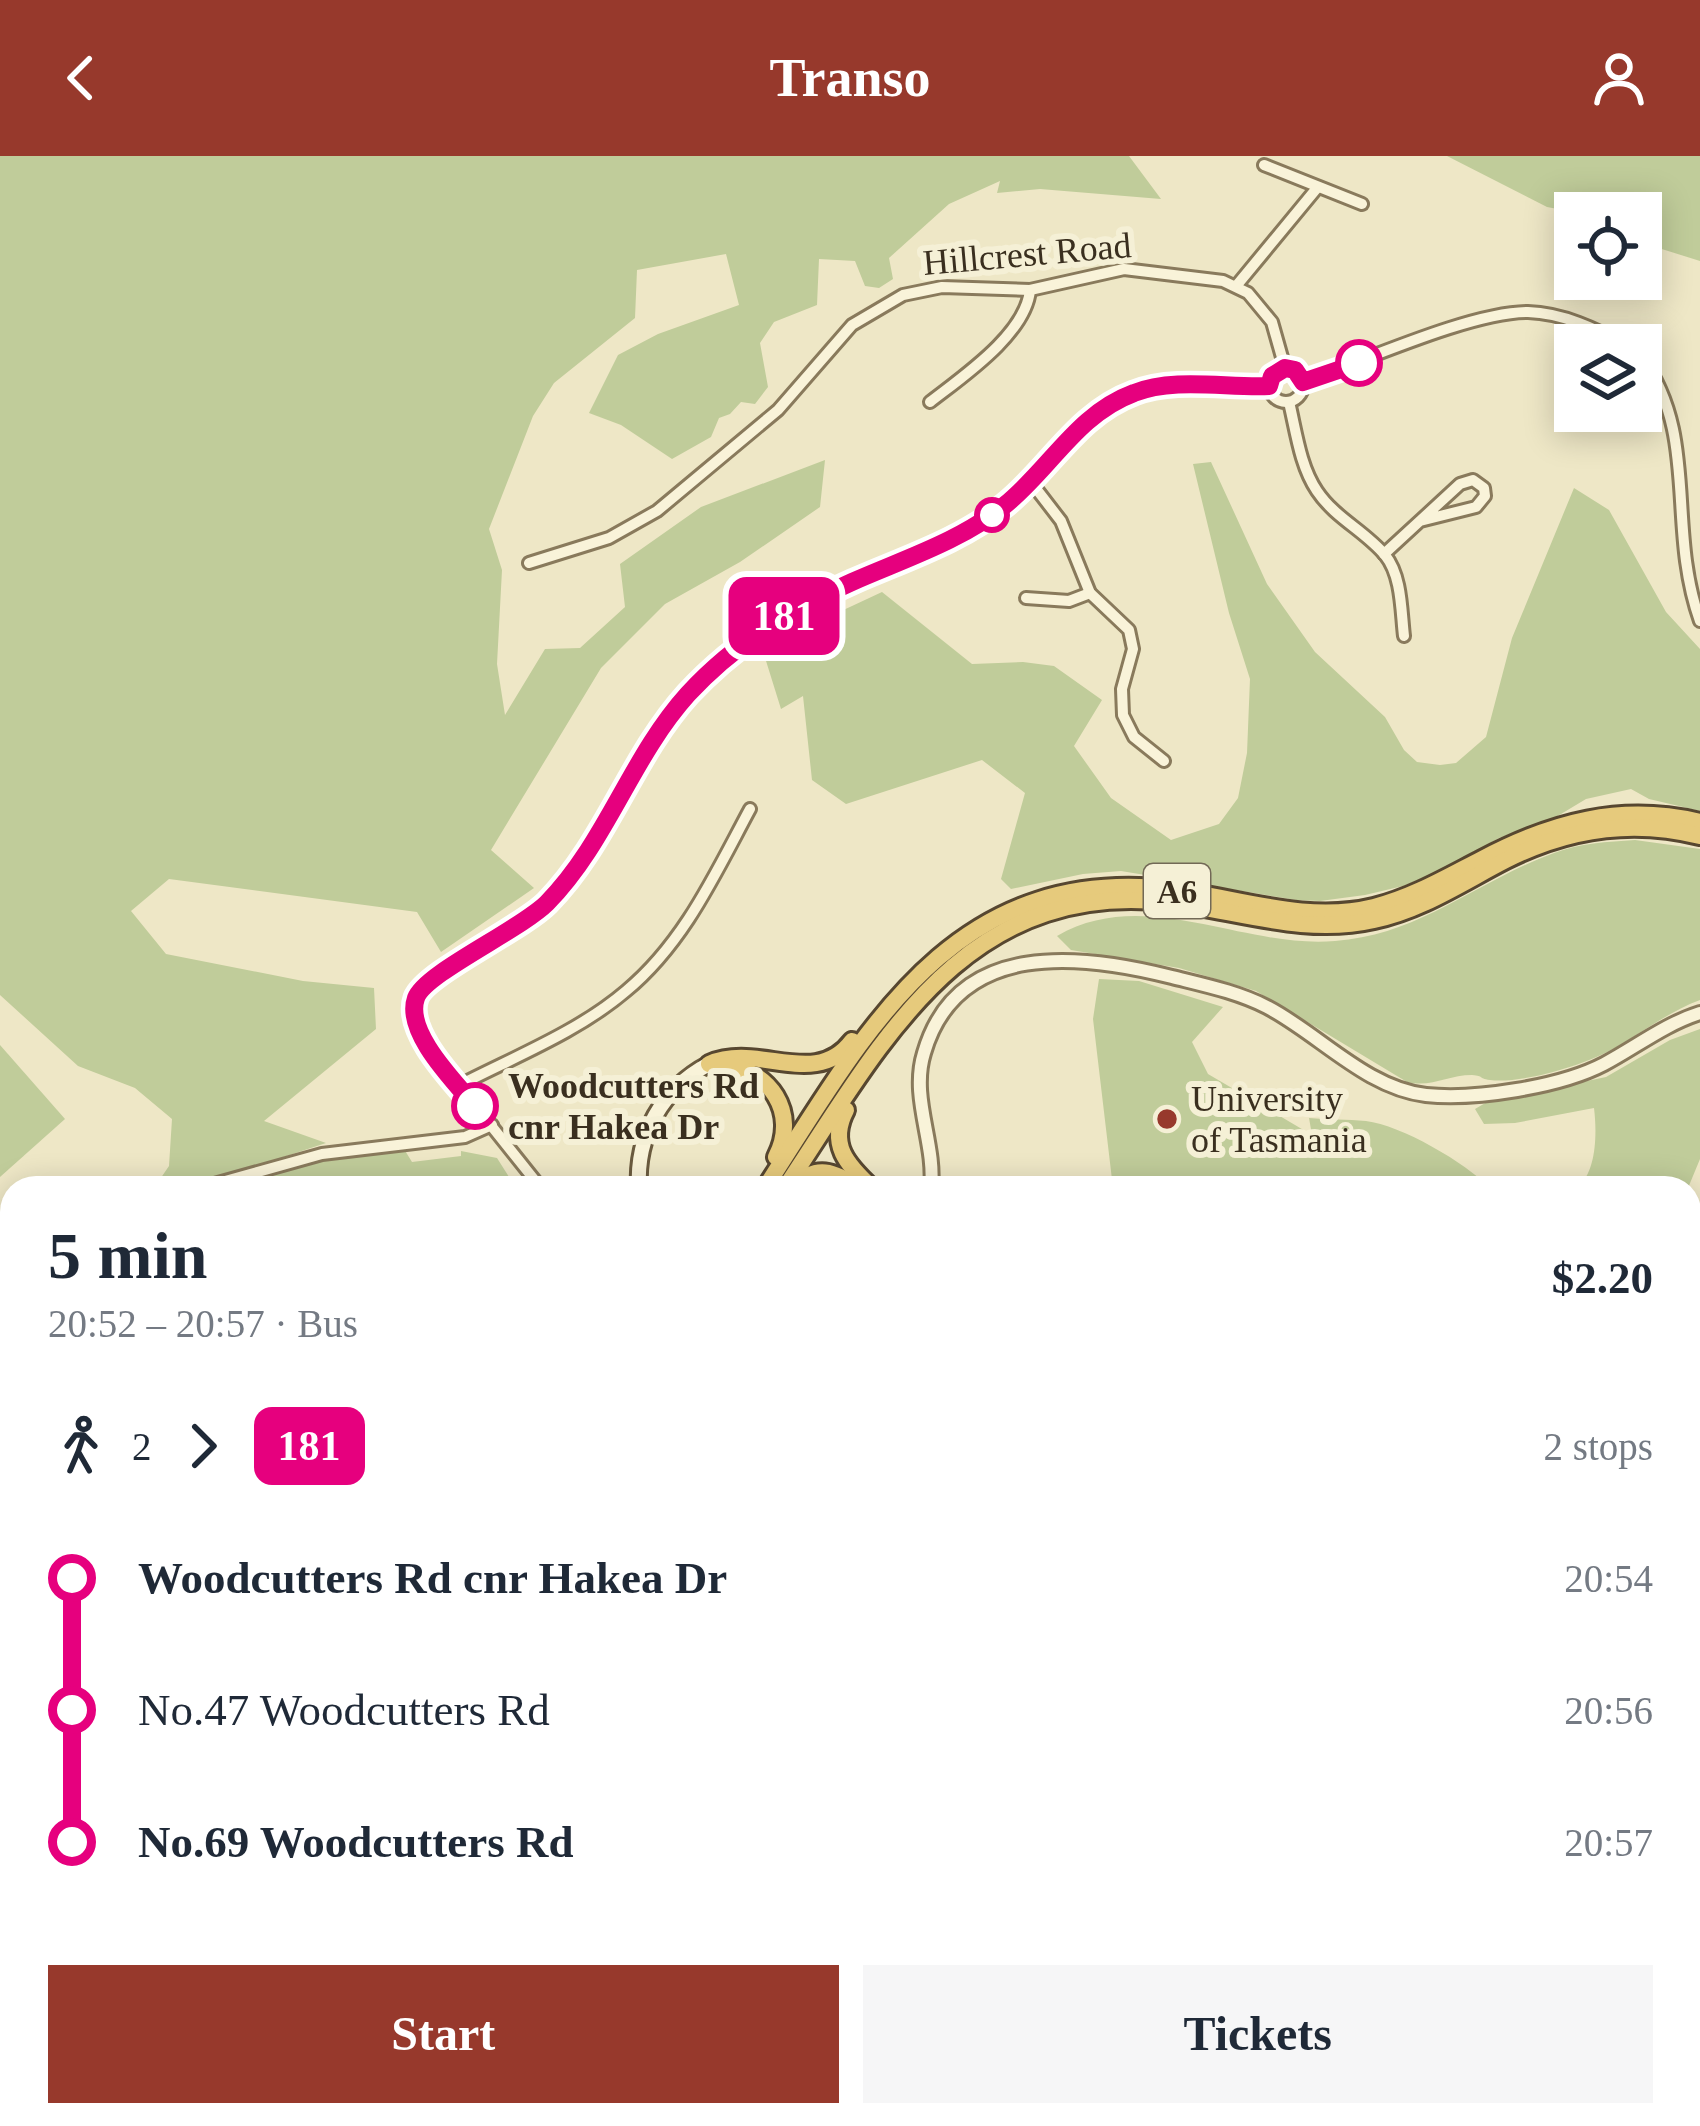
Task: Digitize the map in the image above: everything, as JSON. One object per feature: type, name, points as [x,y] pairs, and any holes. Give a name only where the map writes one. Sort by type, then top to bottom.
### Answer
[{"type":"highway","name":"A6","points":[[769,1176],[909,982],[951,944],[1015,909],[1077,892],[1146,887],[1294,911],[1345,912],[1409,896],[1530,835],[1578,820],[1627,814],[1700,822]]},
{"type":"highway","name":"A6","points":[[793,1176],[885,1037],[931,985],[997,934],[1075,906],[1159,901],[1289,923],[1341,925],[1408,910],[1524,852],[1573,834],[1638,827],[1700,836]]},
{"type":"highway","points":[[709,1064],[751,1055],[807,1066],[830,1062],[909,982]]},
{"type":"highway","points":[[860,1176],[839,1148],[839,1123],[931,985]]},
{"type":"highway","points":[[709,1064],[730,1065],[758,1075],[778,1097],[785,1123],[783,1143],[767,1176]]},
{"type":"highway","points":[[806,1176],[821,1171],[839,1176]]},
{"type":"main road","points":[[639,1176],[640,1154],[651,1121],[676,1087],[709,1064]]},
{"type":"street","points":[[1264,165],[1362,204]]},
{"type":"street","points":[[1285,368],[1272,322],[1237,285],[1317,188]]},
{"type":"street","name":"Hillcrest Road","points":[[529,562],[609,538],[658,511],[778,410],[852,325],[903,296],[942,287],[1030,290],[1124,269],[1237,285]]},
{"type":"street","points":[[930,402],[987,358],[1027,308],[1030,290]]},
{"type":"street","points":[[1303,382],[1513,313],[1564,318],[1578,324]]},
{"type":"street","points":[[1285,368],[1295,370],[1303,382],[1302,393],[1289,402],[1278,400],[1269,386],[1272,376],[1285,368]]},
{"type":"street","points":[[1662,382],[1685,431],[1689,457],[1686,538],[1700,621]]},
{"type":"street","points":[[532,1176],[417,1027],[414,1005],[430,980],[520,927],[559,890],[594,843],[651,742],[691,692],[729,655],[774,622],[971,529],[1031,482],[1073,433],[1132,393],[1172,386],[1269,386]]},
{"type":"street","points":[[1289,402],[1307,476],[1344,522],[1384,554],[1397,583],[1404,636]]},
{"type":"street","points":[[1031,482],[1061,521],[1090,593],[1129,630],[1133,649],[1122,688],[1123,716],[1134,737],[1164,761]]},
{"type":"street","points":[[1384,554],[1420,521],[1465,482],[1478,482],[1484,488],[1486,496],[1479,505],[1420,521]]},
{"type":"street","points":[[1026,598],[1069,601],[1090,593]]},
{"type":"street","points":[[458,1086],[585,1020],[638,980],[681,932],[750,809]]},
{"type":"street","points":[[930,1176],[919,1081],[929,1037],[940,1017],[973,986],[1032,961],[1066,958],[1118,966],[1235,994],[1282,1015],[1381,1080],[1424,1095],[1507,1091],[1575,1076],[1700,1013]]},
{"type":"street","points":[[243,1176],[322,1154],[466,1137],[492,1125]]},
{"type":"green space","points":[[0,156],[1129,156],[1161,199],[1040,189],[997,193],[1000,181],[949,204],[889,258],[893,279],[879,288],[865,286],[855,261],[819,259],[817,305],[774,322],[760,343],[768,387],[755,404],[741,402],[719,418],[711,437],[672,459],[621,425],[589,413],[618,355],[658,334],[739,305],[726,254],[637,270],[635,318],[554,383],[533,416],[489,529],[502,570],[497,664],[505,715],[545,649],[580,648],[625,607],[620,564],[701,507],[825,460],[820,507],[740,562],[665,604],[601,668],[491,850],[534,888],[441,952],[417,912],[169,879],[131,911],[166,954],[303,981],[374,988],[376,1029],[264,1121],[326,1143],[226,1176],[162,1176],[169,1166],[172,1119],[135,1088],[78,1066],[0,995]]},
{"type":"green space","points":[[1447,156],[1700,156],[1700,261],[1662,249],[1662,192],[1554,192],[1554,208]]},
{"type":"green space","points":[[1211,462],[1267,584],[1315,652],[1385,717],[1404,750],[1417,762],[1440,765],[1456,763],[1486,737],[1512,638],[1574,488],[1609,510],[1666,612],[1700,649],[1700,811],[1649,799],[1631,789],[1586,799],[1403,886],[1320,901],[1121,871],[1011,889],[1001,879],[1025,793],[982,760],[846,804],[812,780],[803,696],[781,709],[762,648],[882,592],[972,664],[1054,666],[1102,700],[1074,746],[1111,798],[1171,840],[1219,824],[1238,798],[1247,753],[1250,679],[1193,464]]},
{"type":"green space","points":[[1635,840],[1700,849],[1700,1000],[1597,1057],[1518,1079],[1472,1075],[1407,1082],[1256,991],[1179,968],[1071,950],[1057,936],[1090,922],[1124,916],[1159,917],[1300,941],[1366,937],[1421,918],[1554,853]]},
{"type":"green space","points":[[1099,979],[1139,981],[1223,1007],[1192,1042],[1208,1074],[1312,1135],[1309,1118],[1380,1124],[1432,1147],[1475,1176],[1112,1176],[1093,1019]]},
{"type":"green space","points":[[1700,1029],[1700,1159],[1693,1176],[1587,1176],[1595,1140],[1594,1108],[1484,1124],[1475,1109],[1487,1102],[1606,1077],[1670,1040]]},
{"type":"green space","points":[[0,1045],[65,1119],[0,1176]]},
{"type":"green space","points":[[404,1149],[412,1162],[461,1156],[461,1151],[497,1158],[508,1176],[243,1176],[322,1154]]},
{"type":"bus line","name":"181","points":[[475,1106],[417,1027],[414,1005],[418,994],[430,980],[520,927],[559,890],[594,843],[660,728],[729,655],[798,608],[985,520],[1031,482],[1089,419],[1132,393],[1172,386],[1269,386],[1272,376],[1285,368],[1295,370],[1303,382],[1359,363]]},
{"type":"place","name":"Woodcutters Rd cnr Hakea Dr","points":[[475,1106]]},
{"type":"place","name":"University of Tasmania","points":[[1167,1119]]}]
